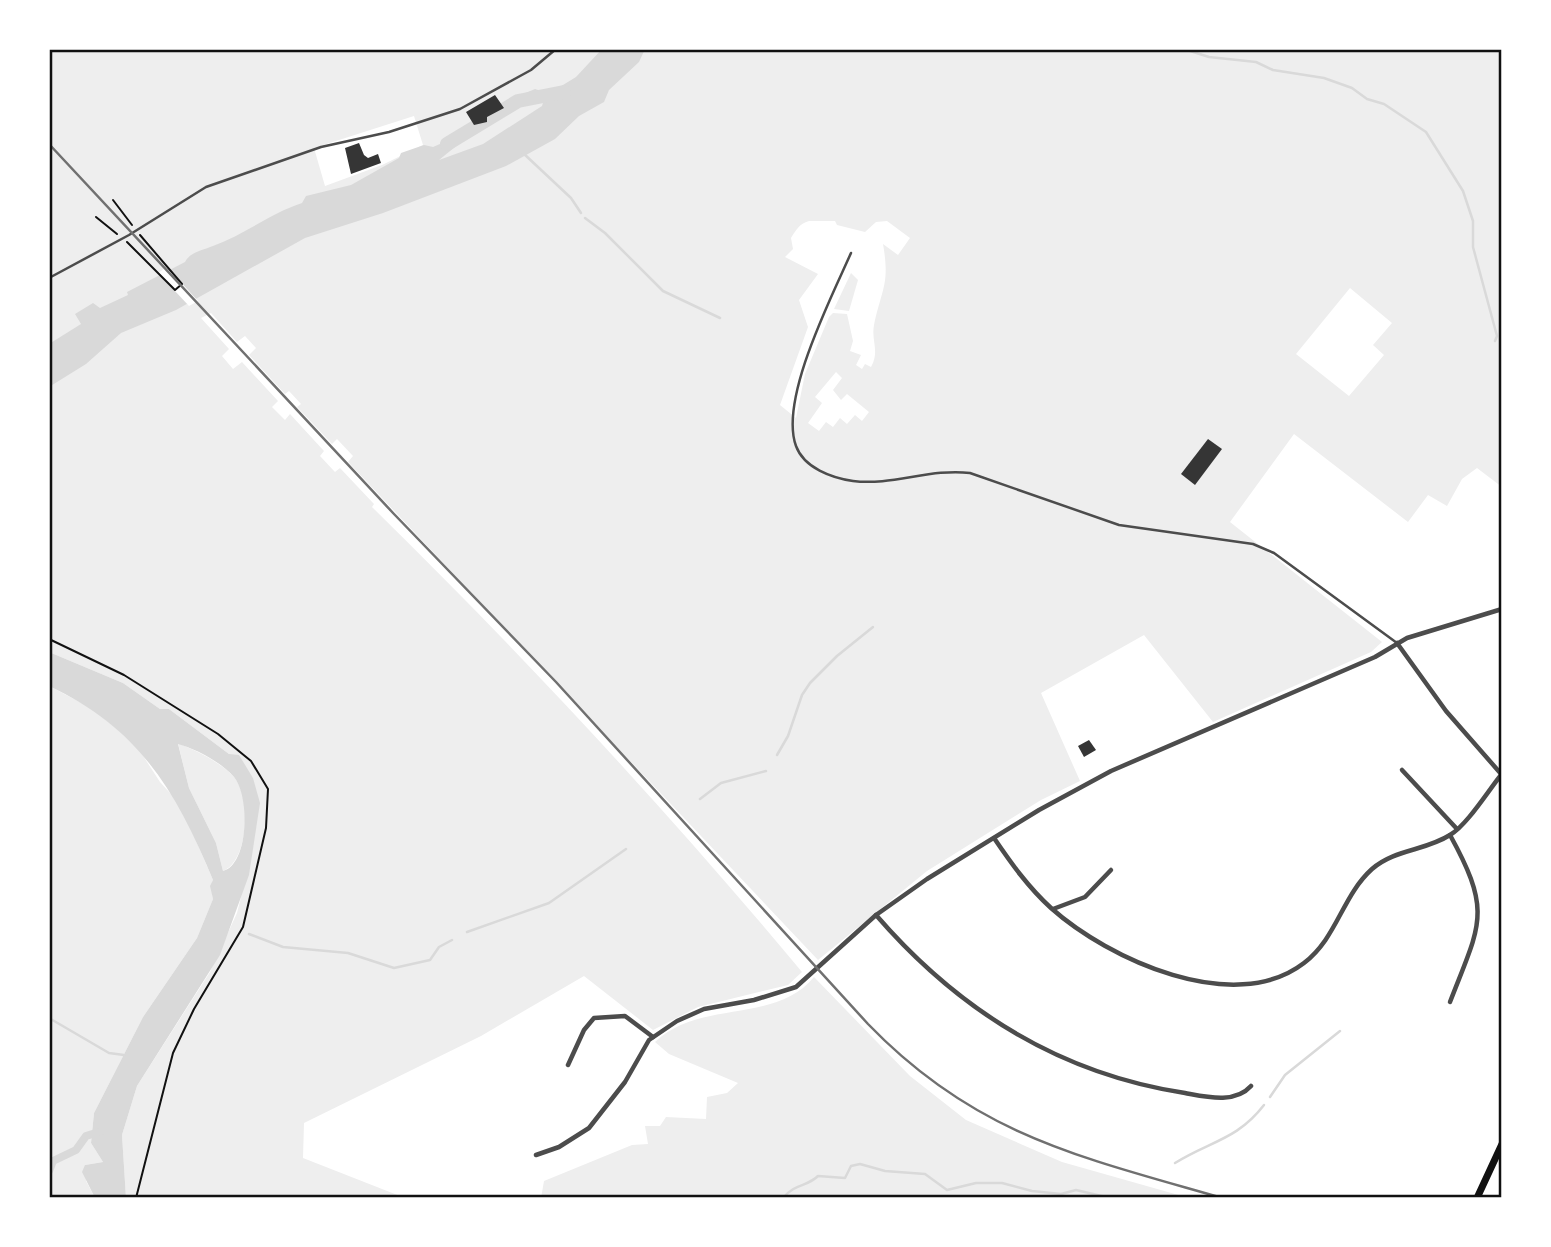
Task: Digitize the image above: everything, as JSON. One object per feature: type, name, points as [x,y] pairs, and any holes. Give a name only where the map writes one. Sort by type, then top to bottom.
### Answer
[{"type":"main road","points":[[1477,1198],[1502,1144]]},
{"type":"street","points":[[536,1155],[559,1147],[589,1128],[625,1082],[653,1037],[699,1011],[768,997],[802,982],[877,915],[927,879],[1111,771],[1375,657],[1397,643],[1502,608]]},
{"type":"street","points":[[993,838],[1021,877],[1052,909],[1091,939],[1138,962],[1203,981],[1258,981],[1283,975],[1316,953],[1337,926],[1356,887],[1382,861],[1450,835],[1502,775],[1429,689],[1397,643]]},
{"type":"street","points":[[1402,770],[1457,829]]},
{"type":"street","points":[[1450,835],[1474,883],[1479,915],[1474,939],[1450,1002]]},
{"type":"street","points":[[1052,909],[1085,897],[1111,870]]},
{"type":"street","points":[[877,915],[905,949],[951,991],[1003,1028],[1059,1058],[1118,1079],[1180,1093],[1236,1097],[1251,1086]]},
{"type":"street","points":[[568,1065],[584,1030],[594,1018],[625,1016],[653,1037]]},
{"type":"lane","points":[[49,278],[130,235],[206,187],[321,148],[389,132],[460,109],[531,70],[556,49]]},
{"type":"lane","points":[[851,253],[804,365],[794,405],[795,442],[799,453],[811,465],[836,478],[858,482],[948,471],[970,473],[1119,525],[1254,544],[1274,553],[1397,643]]},
{"type":"path","points":[[113,200],[133,227]]},
{"type":"path","points":[[96,217],[175,290],[182,284],[138,233]]},
{"type":"path","points":[[49,639],[124,675],[218,734],[251,761],[268,789],[266,828],[243,927],[194,1009],[173,1053],[136,1198]]},
{"type":"shaded area","points":[[49,49],[1502,49],[1502,487],[1477,468],[1462,479],[1447,506],[1428,495],[1408,522],[1294,434],[1230,522],[1382,642],[1371,652],[1213,722],[1144,635],[1041,693],[1080,781],[1041,800],[927,871],[818,960],[348,462],[353,456],[337,439],[332,444],[297,407],[301,404],[289,391],[285,394],[249,355],[256,348],[245,336],[237,342],[211,313],[201,318],[229,349],[222,356],[233,369],[242,362],[278,401],[272,407],[285,420],[290,414],[324,451],[320,456],[335,472],[340,468],[374,504],[372,507],[539,676],[699,852],[802,972],[788,985],[698,1007],[653,1030],[584,976],[481,1036],[304,1123],[303,1158],[405,1198],[126,1198],[122,1135],[137,1086],[210,972],[237,913],[243,889],[253,778],[229,754],[169,709],[160,709],[123,683],[49,652]],"holes":[[[414,116],[423,145],[382,165],[325,186],[314,148]],[[835,221],[837,225],[865,232],[876,222],[887,221],[910,238],[898,255],[883,244],[885,277],[873,331],[875,356],[871,367],[865,364],[862,369],[856,365],[861,355],[850,351],[853,341],[847,314],[833,313],[805,374],[796,418],[780,405],[808,327],[799,300],[818,274],[785,257],[793,249],[791,238],[806,222]],[[1350,288],[1392,323],[1373,345],[1384,355],[1349,396],[1296,354]],[[836,372],[842,378],[833,390],[841,400],[847,394],[869,412],[862,421],[855,415],[847,424],[840,418],[833,427],[826,422],[819,431],[808,423],[822,403],[815,397]]]},
{"type":"shaded area","points":[[602,49],[645,49],[639,62],[609,90],[604,102],[579,116],[555,139],[506,166],[383,213],[305,238],[176,310],[121,333],[86,364],[49,387],[49,344],[81,324],[75,314],[93,303],[100,308],[128,295],[127,292],[185,262],[193,254],[302,203],[306,196],[351,185],[399,158],[401,153],[424,145],[433,147],[463,134],[466,138],[439,160],[483,144],[542,106],[545,96],[576,77]]},
{"type":"shaded area","points":[[535,89],[544,92],[541,101],[514,108],[511,99]]},
{"type":"shaded area","points":[[851,273],[858,280],[849,311],[834,309]]},
{"type":"shaded area","points":[[49,652],[123,683],[160,709],[169,709],[229,754],[239,755],[253,778],[260,803],[249,875],[220,955],[137,1086],[122,1135],[126,1198],[95,1198],[82,1172],[85,1165],[103,1162],[91,1143],[94,1113],[143,1017],[197,938],[213,899],[210,886],[213,880],[184,818],[151,765],[131,742],[107,722],[49,686]],"holes":[[[178,744],[222,766],[234,777],[243,799],[242,843],[232,866],[223,871],[216,843],[189,788]]]},
{"type":"shaded area","points":[[49,686],[93,709],[136,745],[160,782],[180,804],[213,880],[213,899],[197,938],[143,1017],[94,1113],[91,1143],[103,1162],[85,1165],[86,1181],[95,1198],[49,1198]]},
{"type":"shaded area","points":[[178,743],[222,766],[239,786],[243,798],[245,827],[238,855],[232,865],[223,871],[216,843],[189,788]]},
{"type":"shaded area","points":[[814,977],[910,1076],[966,1120],[1062,1162],[1189,1198],[541,1198],[544,1181],[632,1145],[648,1144],[645,1126],[660,1126],[666,1117],[706,1119],[707,1097],[727,1093],[738,1083],[669,1054],[655,1042],[673,1029],[693,1020],[779,1001],[798,992]]},
{"type":"pier","points":[[167,267],[198,301],[189,306],[158,273]]},
{"type":"building","points":[[495,95],[504,108],[487,117],[487,122],[474,125],[466,112]]},
{"type":"building","points":[[359,143],[364,155],[368,158],[378,154],[381,163],[351,174],[345,148]]},
{"type":"building","points":[[1208,439],[1222,449],[1195,485],[1181,474]]},
{"type":"building","points":[[1089,740],[1096,750],[1084,757],[1078,746]]},
{"type":"waterway","points":[[1184,49],[1209,57],[1256,62],[1273,70],[1324,78],[1352,88],[1367,99],[1384,104],[1426,132],[1463,191],[1473,221],[1473,247],[1497,336],[1495,341]]},
{"type":"waterway","points":[[447,144],[518,101],[564,92]]},
{"type":"waterway","points":[[523,153],[571,198],[581,213]]},
{"type":"waterway","points":[[585,218],[605,233],[663,291],[720,318]]},
{"type":"waterway","points":[[777,755],[788,736],[802,695],[810,683],[837,656],[873,627]]},
{"type":"waterway","points":[[700,799],[721,783],[766,771]]},
{"type":"waterway","points":[[467,932],[549,903],[626,849]]},
{"type":"waterway","points":[[249,934],[283,947],[348,953],[394,968],[430,960],[439,947],[452,940]]},
{"type":"waterway","points":[[49,1018],[109,1053],[124,1055]]},
{"type":"waterway","points":[[1270,1097],[1285,1075],[1340,1031]]},
{"type":"waterway","points":[[1175,1163],[1244,1126],[1264,1105]]},
{"type":"waterway","points":[[49,1171],[53,1161],[76,1150],[86,1136],[102,1131]]},
{"type":"waterway","points":[[783,1198],[818,1176],[845,1178],[851,1166],[860,1164],[885,1171],[925,1174],[947,1190],[976,1183],[1002,1183],[1032,1191],[1061,1194],[1076,1190],[1110,1198]]},
{"type":"railway","points":[[49,144],[394,514],[556,682],[868,1024],[908,1062],[948,1092],[990,1117],[1032,1137],[1122,1169],[1222,1198]]}]
